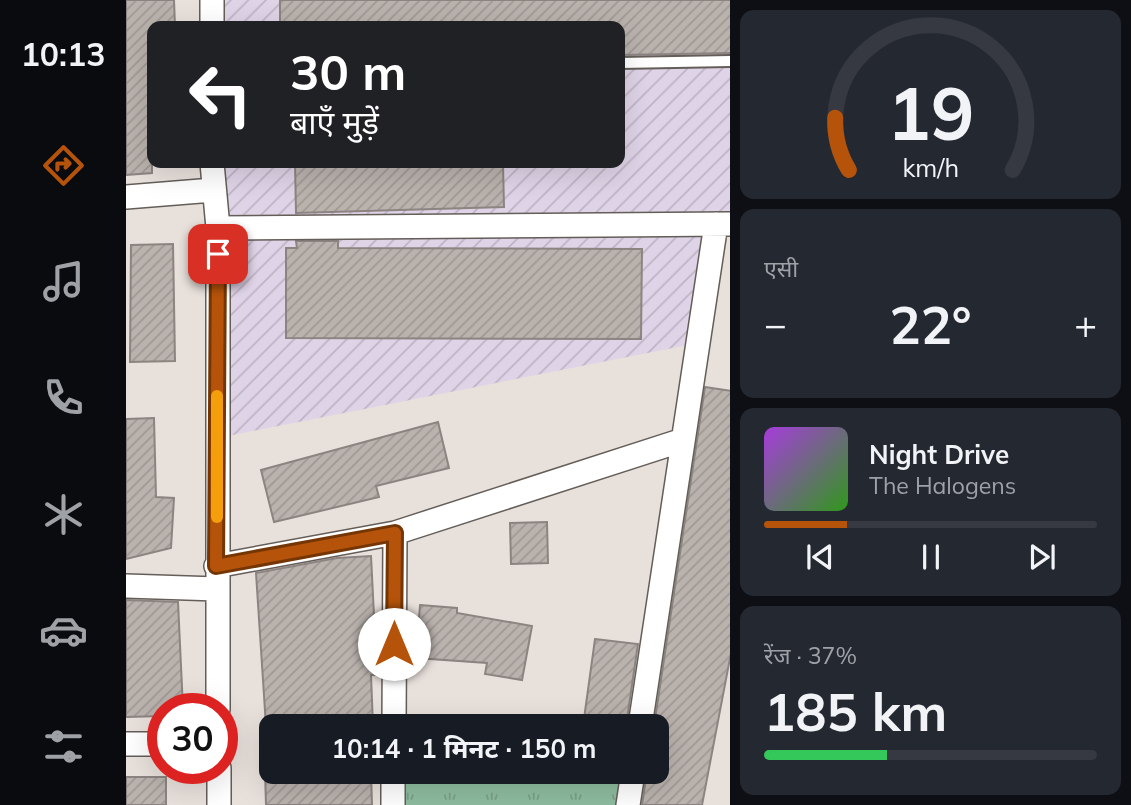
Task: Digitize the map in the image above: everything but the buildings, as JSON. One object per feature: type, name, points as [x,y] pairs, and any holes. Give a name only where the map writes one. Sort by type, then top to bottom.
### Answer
[{"type":"street","points":[[212,0],[212,21]]},
{"type":"street","points":[[212,168],[218,228],[218,693]]},
{"type":"street","points":[[126,197],[213,190]]},
{"type":"street","points":[[218,228],[723,224],[683,440],[642,714]]},
{"type":"street","points":[[126,586],[217,577],[395,533],[683,440]]},
{"type":"street","points":[[394,714],[395,533]]},
{"type":"street","points":[[126,744],[147,744]]},
{"type":"street","points":[[219,784],[219,805]]},
{"type":"street","points":[[393,784],[393,805]]},
{"type":"street","points":[[628,805],[631,784]]},
{"type":"lane","points":[[625,62],[730,61]]},
{"type":"shaded area","points":[[212,0],[730,0],[730,217],[716,224],[698,343],[217,438],[218,228],[231,227],[225,168],[625,168],[625,21],[212,21]]},
{"type":"green space","points":[[402,784],[625,784],[622,805],[402,805]]},
{"type":"slow traffic","points":[[217,396],[217,517]]},
{"type":"route","points":[[218,254],[216,566],[395,533],[394,644]]}]
